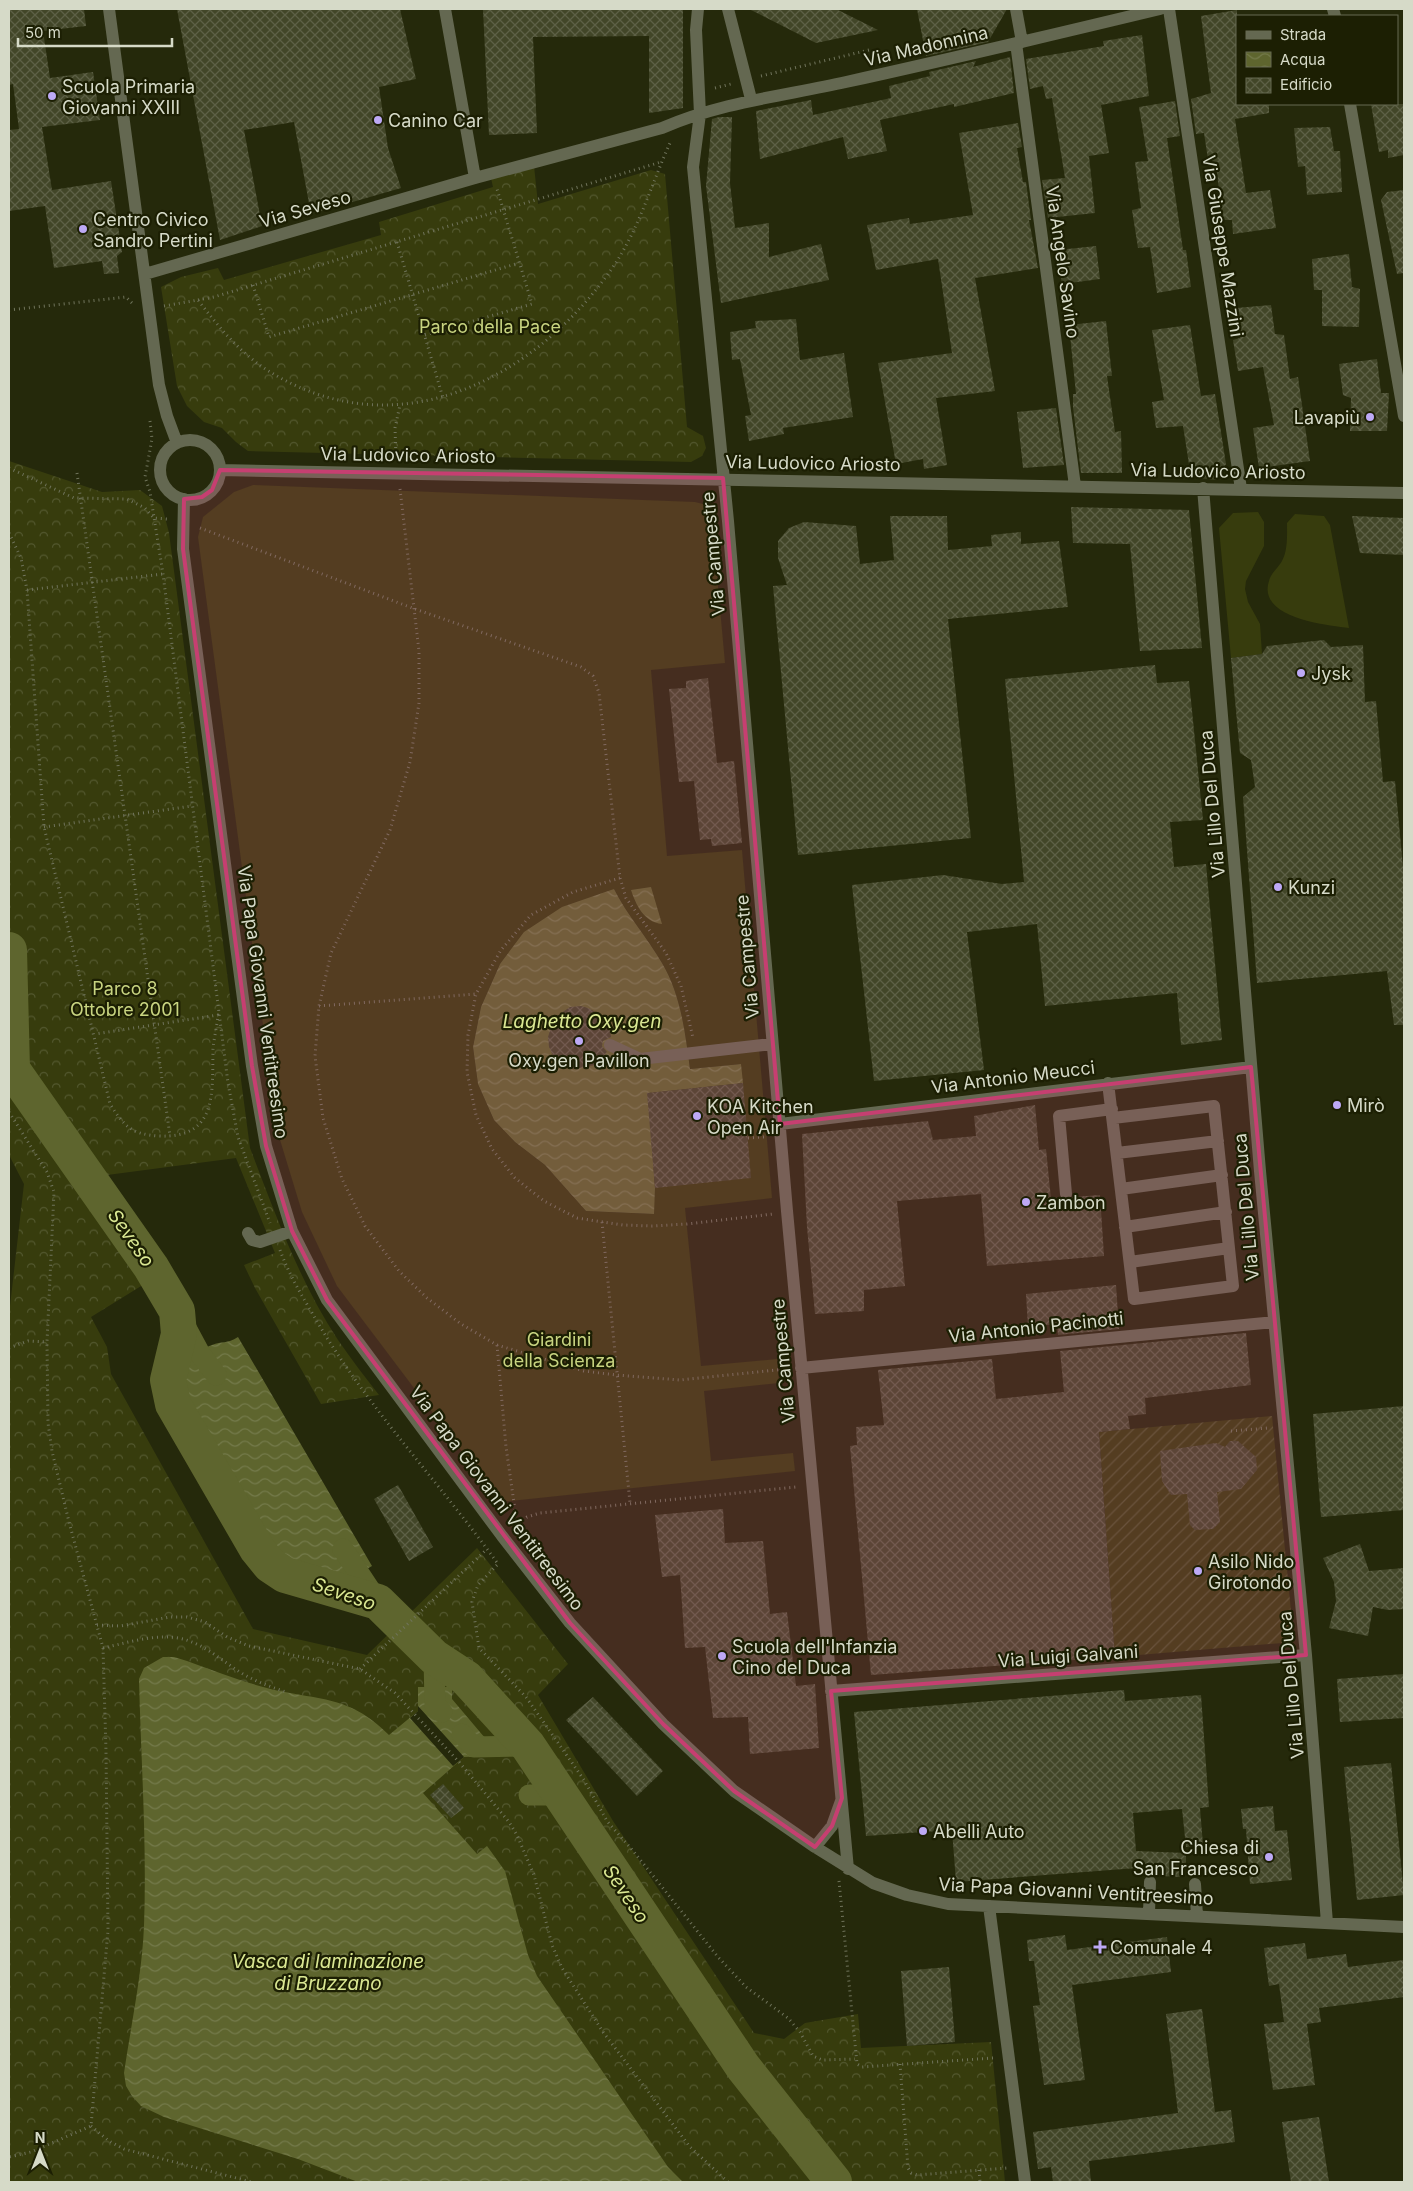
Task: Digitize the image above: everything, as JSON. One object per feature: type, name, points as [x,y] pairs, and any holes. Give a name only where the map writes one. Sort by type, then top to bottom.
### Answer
[{"type":"street","points":[[109,9],[146,274],[159,386],[177,443]]},
{"type":"street","points":[[445,9],[475,178]]},
{"type":"street","name":"Via Campestre","points":[[698,9],[696,30],[700,114],[693,167],[723,478],[801,1368],[848,1869]]},
{"type":"street","points":[[728,9],[751,99]]},
{"type":"street","name":"Via Angelo Savino","points":[[1016,9],[1075,486]]},
{"type":"street","name":"Via Madonnina","points":[[683,119],[751,99],[844,83],[1160,9]]},
{"type":"street","name":"Via Giuseppe Mazzini","points":[[1169,9],[1241,489]]},
{"type":"street","points":[[1350,105],[1404,416]]},
{"type":"street","name":"Via Seveso","points":[[146,274],[475,178],[662,128],[683,119]]},
{"type":"street","points":[[184,440],[196,440],[208,445],[216,455],[220,470],[219,479],[212,490],[202,497],[190,500],[177,497],[167,490],[161,479],[160,466],[164,454],[172,445],[184,440]]},
{"type":"street","name":"Via Ludovico Ariosto","points":[[220,470],[723,478],[1404,493]]},
{"type":"street","name":"Via Lillo Del Duca","points":[[1203,488],[1251,1066],[1306,1656],[1327,1923]]},
{"type":"street","name":"Via Papa Giovanni Ventitreesimo","points":[[184,499],[182,521],[183,549],[252,1066],[266,1146],[292,1230],[327,1300],[502,1536],[570,1623],[663,1724],[734,1791],[815,1848],[873,1883],[948,1904],[1404,1927]]},
{"type":"street","points":[[610,1045],[640,1059],[772,1044]]},
{"type":"street","name":"Via Antonio Meucci","points":[[780,1124],[1251,1066]]},
{"type":"street","points":[[1066,1194],[1059,1116],[1112,1114],[1214,1106],[1233,1286],[1134,1299],[1117,1154],[1112,1114],[1108,1083]]},
{"type":"street","points":[[1117,1154],[1218,1140]]},
{"type":"street","points":[[1121,1189],[1222,1175]]},
{"type":"street","points":[[1125,1227],[1226,1212]]},
{"type":"street","points":[[248,1233],[252,1240],[260,1242],[292,1230]]},
{"type":"street","points":[[1130,1262],[1229,1248]]},
{"type":"street","name":"Via Antonio Pacinotti","points":[[801,1368],[1274,1322]]},
{"type":"street","name":"Via Luigi Galvani","points":[[831,1691],[1306,1656]]},
{"type":"street","name":"Via Campestre","points":[[815,1848],[832,1826],[842,1798]]},
{"type":"street","points":[[1149,1913],[1150,1882]]},
{"type":"street","points":[[1195,1884],[1197,1916]]},
{"type":"street","points":[[989,1906],[1025,2182]]},
{"type":"path","points":[[699,92],[869,50],[887,60]]},
{"type":"path","points":[[198,300],[225,334],[244,352],[266,370],[296,386],[328,398],[387,407],[443,398],[474,386],[510,366],[570,319],[592,294],[631,238],[662,162],[683,119]]},
{"type":"path","points":[[9,310],[126,297],[139,310],[198,300],[662,162]]},
{"type":"path","points":[[425,335],[532,304],[496,186]]},
{"type":"path","points":[[397,242],[443,398]]},
{"type":"path","points":[[253,285],[269,337],[519,263]]},
{"type":"path","points":[[400,405],[394,448],[415,608],[419,651],[419,703],[410,762],[390,830],[332,953],[319,1006],[315,1056],[323,1118],[342,1179],[365,1226],[399,1271],[427,1298],[461,1324],[497,1345],[576,1369],[616,1376],[680,1380],[801,1368]]},
{"type":"path","points":[[9,468],[61,494],[74,498],[127,499],[144,508],[154,518],[182,521],[415,608],[581,667],[593,676],[599,693],[620,878],[626,898],[666,953],[681,986],[691,1022],[692,1053]]},
{"type":"path","points":[[77,473],[170,1136]]},
{"type":"path","points":[[9,533],[21,558],[27,590],[44,828],[95,1034],[110,1104],[124,1125],[144,1135],[170,1136],[189,1133],[207,1115],[213,1093],[213,1047],[218,1015],[95,1034]]},
{"type":"path","points":[[27,590],[163,574]]},
{"type":"path","points":[[44,828],[192,806]]},
{"type":"path","points":[[620,878],[573,892],[531,916],[501,950],[476,994],[468,1035],[467,1072],[476,1115],[492,1149],[515,1178],[544,1201],[577,1218],[652,1226],[687,1224],[787,1212]]},
{"type":"path","points":[[319,1006],[476,994]]},
{"type":"path","points":[[9,1112],[47,1172],[54,1192],[46,1394],[52,1450],[68,1522],[103,1648],[108,1930],[91,2126]]},
{"type":"path","points":[[602,1222],[630,1503]]},
{"type":"path","points":[[9,1348],[28,1341],[47,1342]]},
{"type":"path","points":[[497,1345],[506,1447],[516,1524]]},
{"type":"path","points":[[1231,1431],[1273,1427]]},
{"type":"path","points":[[360,1670],[412,1618],[502,1536],[516,1524],[540,1513],[812,1486]]},
{"type":"path","points":[[498,1564],[478,1584],[472,1602],[479,1648],[526,1697],[584,1780],[607,1820],[718,1957],[746,1987],[788,2018],[800,2032],[813,2056],[822,2060],[855,2059]]},
{"type":"path","points":[[97,1625],[120,1626],[170,1617],[187,1617],[205,1622],[228,1637],[249,1646],[360,1670],[395,1693],[415,1713],[509,1822],[517,1835],[534,1875],[552,1945],[562,1968],[603,2032],[690,2146],[728,2182]]},
{"type":"path","points":[[103,1648],[164,1637],[183,1639],[202,1646],[263,1685],[286,1692]]},
{"type":"path","points":[[848,1869],[839,1880],[855,2059],[857,2064],[862,2067],[1009,2057]]},
{"type":"path","points":[[900,2064],[908,2168],[911,2173],[917,2175],[1023,2167]]},
{"type":"path","points":[[9,2157],[31,2152],[91,2126]]},
{"type":"path","points":[[91,2126],[109,2141],[124,2149],[252,2182]]},
{"type":"path","points":[[979,2170],[980,2182]]},
{"type":"highlighted area","points":[[220,470],[723,478],[780,1124],[1251,1067],[1306,1655],[831,1691],[842,1798],[832,1826],[815,1847],[734,1791],[663,1724],[570,1623],[327,1300],[292,1231],[266,1146],[252,1066],[183,549],[184,499],[202,497],[212,490]]},
{"type":"green space","name":"Parco della Pace","points":[[534,166],[538,204],[651,170],[665,174],[687,427],[703,436],[706,448],[702,456],[691,462],[248,451],[222,428],[204,422],[187,406],[177,386],[161,287],[181,277],[218,268],[224,280],[381,235],[379,222],[493,187],[491,178]]},
{"type":"green space","name":"Parco 8 Ottobre 2001","points":[[9,461],[102,492],[140,490],[162,506],[169,533],[250,1148],[289,1246],[311,1294],[338,1340],[379,1395],[321,1404],[255,1288],[244,1265],[275,1253],[236,1158],[107,1175],[167,1270],[91,1317],[107,1347],[111,1374],[253,1629],[367,1655],[477,1548],[568,1664],[538,1695],[613,1821],[754,2033],[784,2039],[805,2023],[858,2014],[861,2048],[991,2042],[1005,2182],[9,2182],[9,1315],[24,1184],[9,1155]]},
{"type":"green space","name":"Giardini della Scienza","points":[[253,485],[695,502],[707,505],[712,521],[725,663],[651,670],[667,856],[742,850],[772,1198],[685,1208],[701,1366],[777,1359],[779,1383],[704,1391],[711,1461],[793,1453],[795,1471],[500,1502],[337,1286],[302,1212],[277,1130],[198,537],[203,517],[234,492]],"holes":[[[614,889],[656,953],[674,988],[681,1014],[690,1069],[741,1064],[647,1093],[655,1188],[653,1214],[586,1211],[545,1165],[515,1142],[494,1120],[478,1084],[473,1047],[481,1007],[500,964]]]},
{"type":"green space","points":[[1258,512],[1264,522],[1264,546],[1246,581],[1245,589],[1248,602],[1260,624],[1262,654],[1231,658],[1219,528],[1233,513]]},
{"type":"green space","points":[[1295,514],[1324,516],[1330,525],[1349,628],[1310,622],[1296,617],[1273,604],[1268,594],[1270,578],[1282,561],[1285,552],[1287,523]]},
{"type":"green space","name":"Asilo Nido Girotondo","points":[[1272,1416],[1294,1642],[1115,1657],[1099,1432]]},
{"type":"water","points":[[651,887],[662,924],[650,920],[642,912],[631,890]]},
{"type":"water","name":"Laghetto Oxy.gen","points":[[614,889],[656,953],[674,988],[681,1014],[690,1069],[741,1064],[743,1083],[648,1093],[655,1188],[654,1214],[586,1211],[545,1165],[515,1142],[494,1120],[478,1084],[473,1047],[481,1007],[500,964],[524,932],[562,907]]},
{"type":"water","points":[[238,1337],[372,1566],[349,1579],[299,1566],[289,1562],[273,1549],[184,1397],[182,1378],[185,1364],[189,1358],[203,1349],[231,1341]]},
{"type":"water","name":"Vasca di laminazione di Bruzzano","points":[[163,1657],[174,1657],[263,1687],[330,1700],[345,1705],[374,1721],[389,1735],[418,1711],[418,1687],[452,1687],[452,1699],[485,1738],[486,1756],[464,1757],[423,1793],[477,1854],[487,1846],[505,1871],[528,1955],[537,1976],[668,2167],[683,2182],[358,2182],[298,2159],[164,2117],[141,2106],[126,2086],[124,2073],[139,1981],[144,1926],[144,1833],[139,1679],[144,1668]]},
{"type":"pier","points":[[418,1706],[464,1757],[453,1766],[410,1718],[418,1711]]},
{"type":"building","name":"Scuola Primaria Giovanni XXIII","points":[[9,9],[84,9],[86,26],[43,31],[50,78],[93,72],[100,120],[42,127],[52,190],[111,181],[122,252],[117,256],[119,273],[104,274],[102,261],[54,268],[45,206],[9,211],[9,130],[19,129],[13,84],[9,85]]},
{"type":"building","points":[[177,9],[400,9],[416,79],[379,87],[388,148],[401,188],[311,214],[294,122],[244,130],[262,226],[220,240]]},
{"type":"building","points":[[483,9],[683,9],[683,108],[649,113],[649,36],[533,37],[537,133],[489,135]]},
{"type":"building","points":[[749,9],[836,9],[878,30],[816,43]]},
{"type":"building","points":[[917,9],[1007,9],[988,42],[926,56]]},
{"type":"building","points":[[1237,10],[1236,105],[1269,105],[1269,113],[1235,119],[1246,193],[1270,190],[1276,228],[1233,234],[1232,220],[1222,220],[1217,172],[1210,173],[1204,133],[1196,134],[1191,99],[1211,93],[1201,16]]},
{"type":"building","points":[[1142,35],[1149,96],[1101,105],[1109,153],[1089,156],[1095,213],[1048,218],[1042,180],[1065,178],[1052,98],[1046,99],[1043,86],[1030,89],[1026,59],[1104,46],[1103,41]]},
{"type":"building","points":[[1010,57],[1014,93],[954,107],[954,104],[880,120],[887,151],[848,159],[843,137],[760,159],[756,111],[811,100],[813,115],[891,98],[889,86],[930,76],[929,72],[976,61],[973,67]]},
{"type":"building","points":[[1175,101],[1180,136],[1167,138],[1183,250],[1186,250],[1191,287],[1157,293],[1150,247],[1138,248],[1132,210],[1141,208],[1135,162],[1148,161],[1139,107]]},
{"type":"building","points":[[1404,104],[1404,155],[1388,158],[1388,150],[1379,152],[1371,105]]},
{"type":"building","points":[[732,117],[730,183],[735,228],[769,223],[769,257],[821,244],[829,280],[721,303],[706,186],[712,119]]},
{"type":"building","points":[[1018,123],[1022,147],[1017,148],[1023,182],[1026,182],[1031,220],[1029,220],[1038,268],[975,278],[995,391],[936,398],[947,465],[924,469],[923,459],[896,464],[878,363],[952,353],[938,259],[876,270],[867,225],[909,218],[910,224],[973,215],[959,133]]},
{"type":"building","points":[[1330,127],[1334,151],[1340,151],[1342,192],[1307,195],[1305,166],[1298,167],[1294,128]]},
{"type":"building","points":[[1404,190],[1404,273],[1397,274],[1381,200],[1387,192]]},
{"type":"building","points":[[1096,246],[1100,279],[1062,284],[1058,250]]},
{"type":"building","points":[[1349,254],[1352,287],[1360,289],[1359,327],[1322,326],[1322,290],[1314,290],[1312,259]]},
{"type":"building","points":[[1271,305],[1275,334],[1284,335],[1290,379],[1298,377],[1310,461],[1259,468],[1253,428],[1274,425],[1263,367],[1238,371],[1233,340],[1240,338],[1236,308]]},
{"type":"building","points":[[796,319],[800,360],[844,353],[853,417],[783,428],[784,434],[749,441],[745,416],[751,415],[740,359],[732,360],[730,332],[756,328],[755,321]]},
{"type":"building","points":[[1106,321],[1112,376],[1107,376],[1115,432],[1121,431],[1122,473],[1081,473],[1073,407],[1073,394],[1076,394],[1069,325]]},
{"type":"building","points":[[1190,325],[1201,396],[1215,394],[1226,464],[1216,480],[1191,477],[1183,426],[1156,428],[1152,402],[1164,400],[1152,330]]},
{"type":"building","points":[[1377,359],[1381,393],[1389,393],[1387,431],[1350,431],[1351,398],[1343,395],[1339,364]]},
{"type":"building","points":[[1056,408],[1064,465],[1023,468],[1017,412]]},
{"type":"building","points":[[1071,507],[1189,510],[1202,648],[1140,651],[1130,544],[1073,543]]},
{"type":"building","points":[[890,516],[947,516],[948,550],[992,546],[991,535],[1021,532],[1021,544],[1059,541],[1068,607],[948,619],[971,838],[798,855],[773,586],[787,585],[778,558],[778,541],[789,528],[804,522],[856,526],[860,564],[894,560]]},
{"type":"building","points":[[1352,516],[1404,518],[1404,555],[1360,553]]},
{"type":"building","points":[[1324,640],[1331,647],[1363,645],[1365,702],[1376,701],[1383,782],[1395,781],[1404,878],[1404,1025],[1394,1025],[1387,971],[1257,983],[1243,797],[1255,787],[1251,760],[1240,753],[1231,658],[1262,654],[1267,646]]},
{"type":"building","points":[[1155,665],[1157,683],[1189,681],[1203,820],[1170,822],[1174,867],[1206,864],[1222,1040],[1181,1045],[1177,993],[1045,1006],[1037,924],[967,932],[984,1070],[874,1081],[852,885],[943,875],[1002,884],[1024,882],[1005,679]]},
{"type":"building","points":[[708,678],[717,763],[734,761],[742,843],[712,846],[711,839],[700,840],[694,781],[679,782],[669,689],[686,688],[686,681]]},
{"type":"building","name":"Oxy.gen Pavillon","points":[[581,1006],[603,1016],[609,1026],[611,1037],[603,1041],[602,1046],[607,1052],[595,1065],[574,1069],[564,1065],[553,1056],[549,1047],[548,1037],[554,1018],[570,1007]]},
{"type":"building","name":"KOA Kitchen Open Air","points":[[743,1083],[751,1178],[655,1188],[647,1093]]},
{"type":"building","points":[[1035,1105],[1039,1150],[1046,1149],[1051,1199],[1059,1199],[1066,1202],[1073,1197],[1100,1195],[1104,1256],[987,1266],[981,1194],[897,1201],[905,1286],[864,1290],[864,1311],[815,1314],[807,1227],[802,1134],[928,1121],[933,1140],[976,1136],[974,1116]]},
{"type":"building","points":[[1116,1285],[1119,1329],[1058,1335],[1057,1324],[1028,1327],[1026,1294]]},
{"type":"building","points":[[1246,1333],[1251,1385],[1145,1398],[1146,1414],[1128,1416],[1130,1429],[1099,1432],[1115,1657],[871,1675],[850,1446],[857,1445],[856,1427],[884,1425],[878,1370],[992,1359],[996,1399],[1064,1392],[1060,1351]]},
{"type":"building","points":[[1404,1406],[1404,1510],[1321,1517],[1313,1414]]},
{"type":"building","points":[[1230,1441],[1238,1441],[1256,1457],[1257,1470],[1241,1489],[1217,1492],[1220,1522],[1213,1529],[1195,1530],[1190,1525],[1187,1494],[1171,1495],[1162,1481],[1160,1451],[1216,1443],[1225,1447]]},
{"type":"building","points":[[398,1485],[433,1547],[409,1561],[374,1499]]},
{"type":"building","points":[[723,1509],[725,1543],[763,1541],[770,1614],[787,1612],[796,1686],[815,1684],[819,1748],[750,1754],[748,1717],[713,1718],[705,1647],[685,1648],[680,1575],[662,1577],[655,1515]]},
{"type":"building","points":[[1360,1544],[1369,1571],[1404,1568],[1404,1609],[1388,1610],[1373,1607],[1368,1636],[1329,1628],[1336,1601],[1334,1582],[1323,1558]]},
{"type":"building","points":[[1404,1674],[1404,1718],[1340,1722],[1337,1679]]},
{"type":"building","points":[[1124,1690],[1125,1701],[1201,1695],[1209,1807],[1200,1808],[1203,1845],[1186,1847],[1182,1809],[1133,1813],[1136,1851],[1186,1853],[1186,1864],[1182,1864],[1181,1877],[1162,1876],[1163,1866],[956,1882],[952,1830],[866,1836],[854,1712]]},
{"type":"building","points":[[593,1697],[663,1771],[637,1796],[566,1720]]},
{"type":"building","points":[[1391,1763],[1404,1895],[1357,1900],[1344,1767]]},
{"type":"building","points":[[443,1784],[464,1808],[451,1818],[430,1795]]},
{"type":"building","name":"Chiesa di San Francesco","points":[[1273,1806],[1275,1831],[1287,1830],[1292,1880],[1250,1884],[1246,1829],[1243,1829],[1241,1809]]},
{"type":"building","points":[[1065,1935],[1067,1950],[1167,1937],[1171,1972],[1072,1985],[1085,2080],[1044,2085],[1033,2006],[1040,2005],[1034,1961],[1029,1961],[1027,1940]]},
{"type":"building","points":[[1305,1943],[1307,1959],[1346,1954],[1348,1967],[1404,1960],[1404,1997],[1319,2008],[1321,2022],[1307,2024],[1315,2085],[1273,2090],[1264,2024],[1284,2022],[1279,1984],[1269,1986],[1264,1948]]},
{"type":"building","points":[[949,1967],[955,2042],[907,2046],[901,1971]]},
{"type":"building","points":[[1202,2009],[1215,2112],[1231,2110],[1235,2142],[1089,2161],[1091,2182],[1053,2182],[1051,2167],[1038,2169],[1033,2132],[1178,2113],[1166,2014]]},
{"type":"building","points":[[1319,2117],[1329,2182],[1291,2182],[1282,2122]]},
{"type":"waterway","name":"Seveso","points":[[9,950],[12,1069],[151,1267],[177,1311],[179,1334],[168,1380],[173,1404],[257,1549],[270,1565],[285,1575],[378,1602],[434,1657],[466,1678],[528,1746],[743,2067],[834,2182]]},
{"type":"waterway","points":[[177,1311],[199,1352],[216,1375]]},
{"type":"waterway","points":[[343,1549],[378,1602]]},
{"type":"waterway","points":[[434,1657],[435,1705],[442,1712]]},
{"type":"waterway","points":[[462,1734],[474,1747],[528,1746]]},
{"type":"waterway","points":[[529,1795],[562,1795]]},
{"type":"place","name":"Scuola Primaria Giovanni XXIII","points":[[52,96]]},
{"type":"place","name":"Canino Car","points":[[378,120]]},
{"type":"place","name":"Centro Civico Sandro Pertini","points":[[83,229]]},
{"type":"place","name":"Lavapiù","points":[[1370,417]]},
{"type":"place","name":"Jysk","points":[[1301,673]]},
{"type":"place","name":"Kunzi","points":[[1278,887]]},
{"type":"place","name":"Oxy.gen Pavillon","points":[[579,1041]]},
{"type":"place","name":"Mirò","points":[[1337,1105]]},
{"type":"place","name":"KOA Kitchen Open Air","points":[[697,1116]]},
{"type":"place","name":"Zambon","points":[[1026,1202]]},
{"type":"place","name":"Asilo Nido Girotondo","points":[[1198,1571]]},
{"type":"place","name":"Scuola dell'Infanzia Cino del Duca","points":[[722,1656]]},
{"type":"place","name":"Abelli Auto","points":[[923,1831]]},
{"type":"place","name":"Chiesa di San Francesco","points":[[1269,1857]]},
{"type":"place","name":"Comunale 4","points":[[1100,1947]]}]
